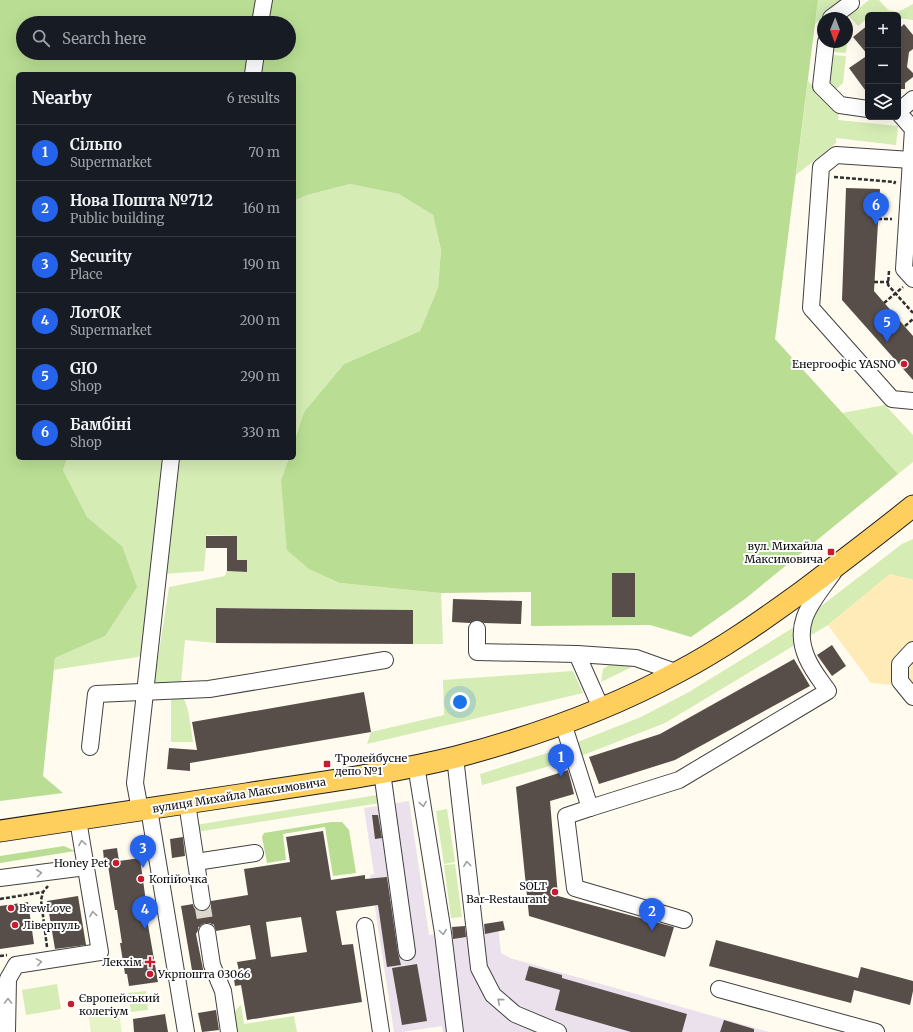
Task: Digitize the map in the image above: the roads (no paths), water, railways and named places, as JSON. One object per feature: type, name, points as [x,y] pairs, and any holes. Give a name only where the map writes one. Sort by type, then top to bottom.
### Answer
[{"type":"main road","name":"вулиця Михайла Максимовича","points":[[0,831],[144,810],[382,772],[455,757],[537,733],[601,708],[678,673],[723,646],[840,563],[913,506]]},
{"type":"street","points":[[261,16],[264,0]]},
{"type":"street","points":[[839,12],[851,3]]},
{"type":"street","points":[[825,48],[821,86],[840,106],[865,109]]},
{"type":"street","points":[[253,72],[255,60]]},
{"type":"street","points":[[913,99],[898,112],[913,129],[911,198],[904,269],[913,279]]},
{"type":"street","points":[[911,160],[836,155],[821,167],[811,308],[892,399],[913,401]]},
{"type":"street","points":[[171,460],[135,783],[144,810],[186,1032]]},
{"type":"street","points":[[684,920],[575,888],[566,816],[679,780],[828,691],[807,659],[802,644],[802,627],[806,612],[840,563]]},
{"type":"street","points":[[477,629],[477,652],[577,654],[636,658],[678,673]]},
{"type":"street","points":[[913,650],[900,664],[900,681],[913,697]]},
{"type":"street","points":[[577,654],[601,708]]},
{"type":"street","points":[[90,747],[96,694],[145,691],[209,690],[385,660]]},
{"type":"street","points":[[563,723],[590,808]]},
{"type":"street","points":[[455,757],[479,968],[493,995],[515,1014],[529,1032]]},
{"type":"street","points":[[416,765],[443,933],[455,1032]]},
{"type":"street","points":[[382,772],[407,952]]},
{"type":"street","points":[[187,803],[202,902]]},
{"type":"street","points":[[5,1026],[4,979],[16,965],[100,952],[78,820]]},
{"type":"street","points":[[196,862],[255,852]]},
{"type":"street","points":[[0,878],[86,867]]},
{"type":"street","points":[[365,926],[381,1032]]},
{"type":"street","points":[[207,932],[212,965],[223,992],[229,1032]]},
{"type":"street","points":[[719,989],[876,1032]]},
{"type":"street","points":[[515,1014],[558,1032]]},
{"type":"tunnel","points":[[202,902],[207,932]]},
{"type":"place","name":"Бамбіні","points":[[876,225]]},
{"type":"place","name":"GIO","points":[[887,342]]},
{"type":"place","name":"Енергоофіс YASNO","points":[[904,364]]},
{"type":"place","name":"вул. Михайла Максимовича","points":[[831,552]]},
{"type":"place","name":"Тролейбусне депо №1","points":[[327,764]]},
{"type":"place","name":"Сільпо","points":[[561,777]]},
{"type":"place","name":"Honey Pet","points":[[116,863]]},
{"type":"place","name":"Security","points":[[143,868]]},
{"type":"place","name":"Копійочка","points":[[141,879]]},
{"type":"place","name":"SOLT Bar-Restaurant","points":[[555,892]]},
{"type":"place","name":"BrewLove","points":[[11,908]]},
{"type":"place","name":"Ліверпуль","points":[[15,925]]},
{"type":"place","name":"ЛотОК","points":[[145,929]]},
{"type":"place","name":"Нова Пошта №712","points":[[652,931]]},
{"type":"place","name":"Лекхім","points":[[150,962]]},
{"type":"place","name":"Укрпошта 03066","points":[[150,974]]},
{"type":"place","name":"Європейський колегіум","points":[[71,1004]]}]
